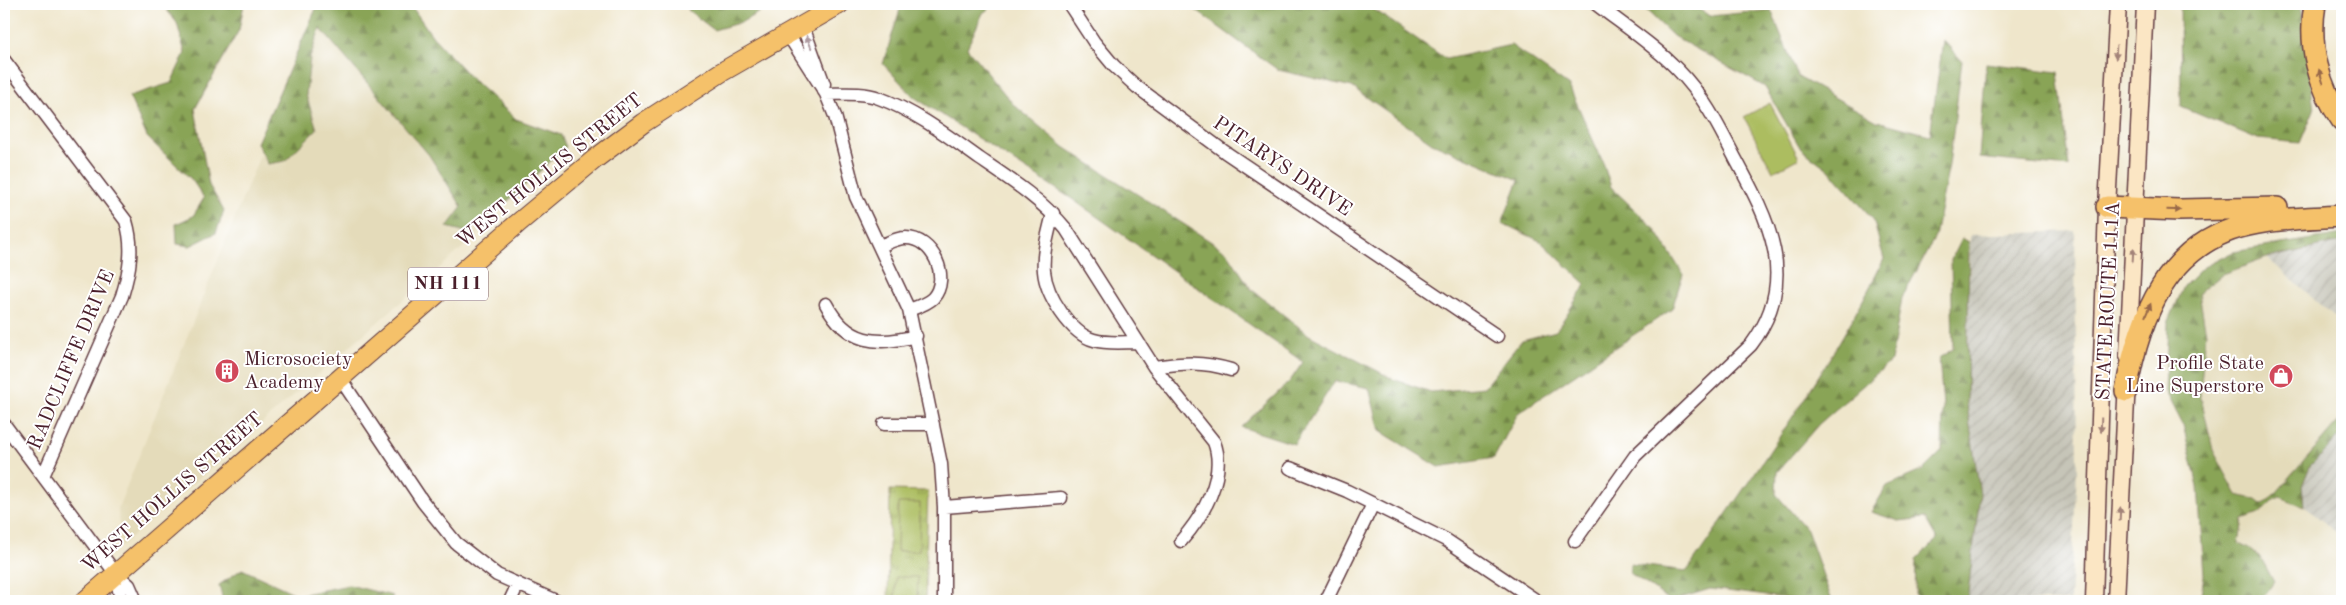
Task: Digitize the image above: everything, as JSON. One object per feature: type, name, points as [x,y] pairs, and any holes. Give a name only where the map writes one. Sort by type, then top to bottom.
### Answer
[{"type":"highway","points":[[2315,4],[2313,38],[2318,67],[2328,95],[2342,120]]},
{"type":"highway","points":[[2107,207],[2189,210],[2342,207]]},
{"type":"highway","points":[[2126,391],[2135,348],[2152,302],[2169,275],[2188,254],[2215,237],[2246,225],[2269,221],[2342,216]]},
{"type":"main road","name":"WEST HOLLIS STREET","points":[[84,601],[517,224],[595,159],[677,100],[795,28],[840,4]]},
{"type":"main road","name":"STATE ROUTE 111A","points":[[2094,601],[2107,207],[2118,4]]},
{"type":"main road","name":"STATE ROUTE 111A","points":[[2116,601],[2144,30],[2147,4]]},
{"type":"street","name":"PITARYS DRIVE","points":[[1069,4],[1099,48],[1114,66],[1137,87],[1225,152],[1497,336]]},
{"type":"street","points":[[1574,541],[1635,456],[1751,345],[1763,327],[1772,307],[1777,275],[1774,243],[1761,208],[1703,100],[1691,84],[1664,56],[1596,4]]},
{"type":"street","points":[[795,28],[822,76],[826,94]]},
{"type":"street","points":[[795,28],[835,116],[851,182],[909,310],[916,336],[941,464],[944,507],[944,601]]},
{"type":"street","name":"RADCLIFFE DRIVE","points":[[4,60],[126,221],[131,236],[131,267],[122,296],[43,476]]},
{"type":"street","points":[[826,94],[852,94],[876,97],[894,104],[946,135],[1024,190],[1053,213],[1078,244],[1137,342],[1154,367],[1214,442],[1219,454],[1216,480],[1208,500],[1181,541]]},
{"type":"street","points":[[1053,213],[1046,242],[1044,271],[1052,296],[1068,322],[1081,335],[1092,340],[1110,343],[1137,342]]},
{"type":"street","points":[[880,246],[898,239],[912,238],[925,246],[938,264],[941,282],[937,292],[930,300],[909,310]]},
{"type":"street","points":[[826,304],[836,320],[859,337],[887,342],[916,336]]},
{"type":"street","points":[[1154,367],[1192,362],[1210,363],[1231,370]]},
{"type":"street","points":[[340,378],[423,502],[456,543],[497,575],[556,601]]},
{"type":"street","points":[[4,424],[116,574],[129,585],[136,601]]},
{"type":"street","points":[[884,424],[933,424]]},
{"type":"street","points":[[1290,468],[1373,504],[1446,540],[1532,600]]},
{"type":"street","points":[[944,507],[1061,498]]},
{"type":"street","points":[[1326,601],[1373,504]]},
{"type":"street","points":[[116,574],[121,601]]},
{"type":"street","points":[[510,601],[518,584]]},
{"type":"shaded area","points":[[321,4],[498,217],[120,547],[118,508]]},
{"type":"shaded area","points":[[2075,231],[2077,470],[2070,601],[1967,601],[1980,494],[1967,405],[1970,235]]},
{"type":"shaded area","points":[[2342,242],[2342,323],[2267,258]]},
{"type":"shaded area","points":[[2267,258],[2342,323],[2342,417],[2296,469],[2281,490],[2271,499],[2261,504],[2256,500],[2237,495],[2213,450],[2200,393],[2206,333],[2199,293],[2223,274]]},
{"type":"shaded area","points":[[2342,434],[2342,537],[2304,506],[2302,486],[2310,466]]},
{"type":"shaded area","points":[[2280,497],[2304,506],[2342,537],[2342,601],[2215,601],[2230,594],[2262,599],[2260,556],[2239,543],[2243,520],[2259,514]]},
{"type":"green space","points":[[162,4],[244,4],[239,30],[195,109],[209,185],[224,211],[216,233],[190,246],[177,244],[176,224],[193,216],[204,198],[192,180],[147,137],[129,96],[171,83],[185,53],[177,23]]},
{"type":"green space","points":[[318,4],[410,4],[433,37],[471,78],[516,119],[561,135],[566,147],[509,200],[466,232],[447,227],[462,207],[429,155],[320,28],[310,58],[306,95],[317,129],[285,161],[268,164],[257,143]]},
{"type":"green space","points":[[686,4],[773,4],[742,22],[714,30],[689,11]]},
{"type":"green space","points":[[906,4],[995,4],[983,13],[967,48],[1013,104],[1064,147],[1227,252],[1251,289],[1309,335],[1393,379],[1431,392],[1484,387],[1522,340],[1556,331],[1586,284],[1540,241],[1502,223],[1519,180],[1432,143],[1352,87],[1278,70],[1187,4],[1366,4],[1446,59],[1511,45],[1569,86],[1602,160],[1611,187],[1655,229],[1683,274],[1672,309],[1518,413],[1494,458],[1439,467],[1380,431],[1369,388],[1335,381],[1294,444],[1241,427],[1290,381],[1303,362],[1072,199],[914,97],[883,64],[901,6]]},
{"type":"green space","points":[[1640,4],[1690,4],[1710,16],[1771,10],[1798,77],[1877,121],[1930,135],[1943,40],[1962,61],[1949,165],[1935,237],[1902,298],[1891,361],[1819,424],[1777,472],[1776,494],[1807,530],[1832,601],[1808,601],[1710,589],[1671,601],[1630,573],[1630,564],[1687,571],[1766,457],[1816,380],[1863,300],[1884,259],[1873,219],[1828,169],[1801,149],[1765,87],[1673,36]]},
{"type":"green space","points":[[2180,4],[2301,4],[2314,110],[2300,143],[2258,139],[2181,107]]},
{"type":"green space","points":[[1986,63],[2058,72],[2069,167],[1979,158]]},
{"type":"green space","points":[[1770,103],[1799,158],[1773,172],[1744,117]]},
{"type":"green space","points":[[2342,234],[2342,242],[2267,258],[2223,274],[2199,293],[2206,333],[2200,393],[2213,450],[2237,495],[2256,500],[2261,504],[2271,499],[2342,417],[2342,434],[2310,466],[2302,486],[2304,506],[2280,497],[2259,514],[2243,520],[2239,543],[2260,556],[2274,582],[2262,599],[2230,594],[2215,601],[2200,601],[2204,575],[2198,486],[2183,425],[2165,390],[2168,323],[2184,286],[2202,268],[2233,252]]},
{"type":"green space","points":[[1962,238],[1969,242],[1967,405],[1980,494],[1967,601],[1922,601],[1915,594],[1916,560],[1937,539],[1925,518],[1899,521],[1871,512],[1887,486],[1923,470],[1942,451],[1943,406],[1939,358],[1953,349],[1951,260]]},
{"type":"green space","points":[[890,490],[928,491],[925,601],[888,601]]},
{"type":"green space","points":[[898,503],[920,503],[919,551],[897,551]]},
{"type":"green space","points":[[242,569],[298,595],[349,585],[393,596],[390,601],[223,601],[219,585]]},
{"type":"green space","points":[[896,577],[918,577],[917,601],[895,601]]},
{"type":"place","name":"Microsociety Academy","points":[[227,371]]},
{"type":"place","name":"Profile State Line Superstore","points":[[2281,376]]}]
